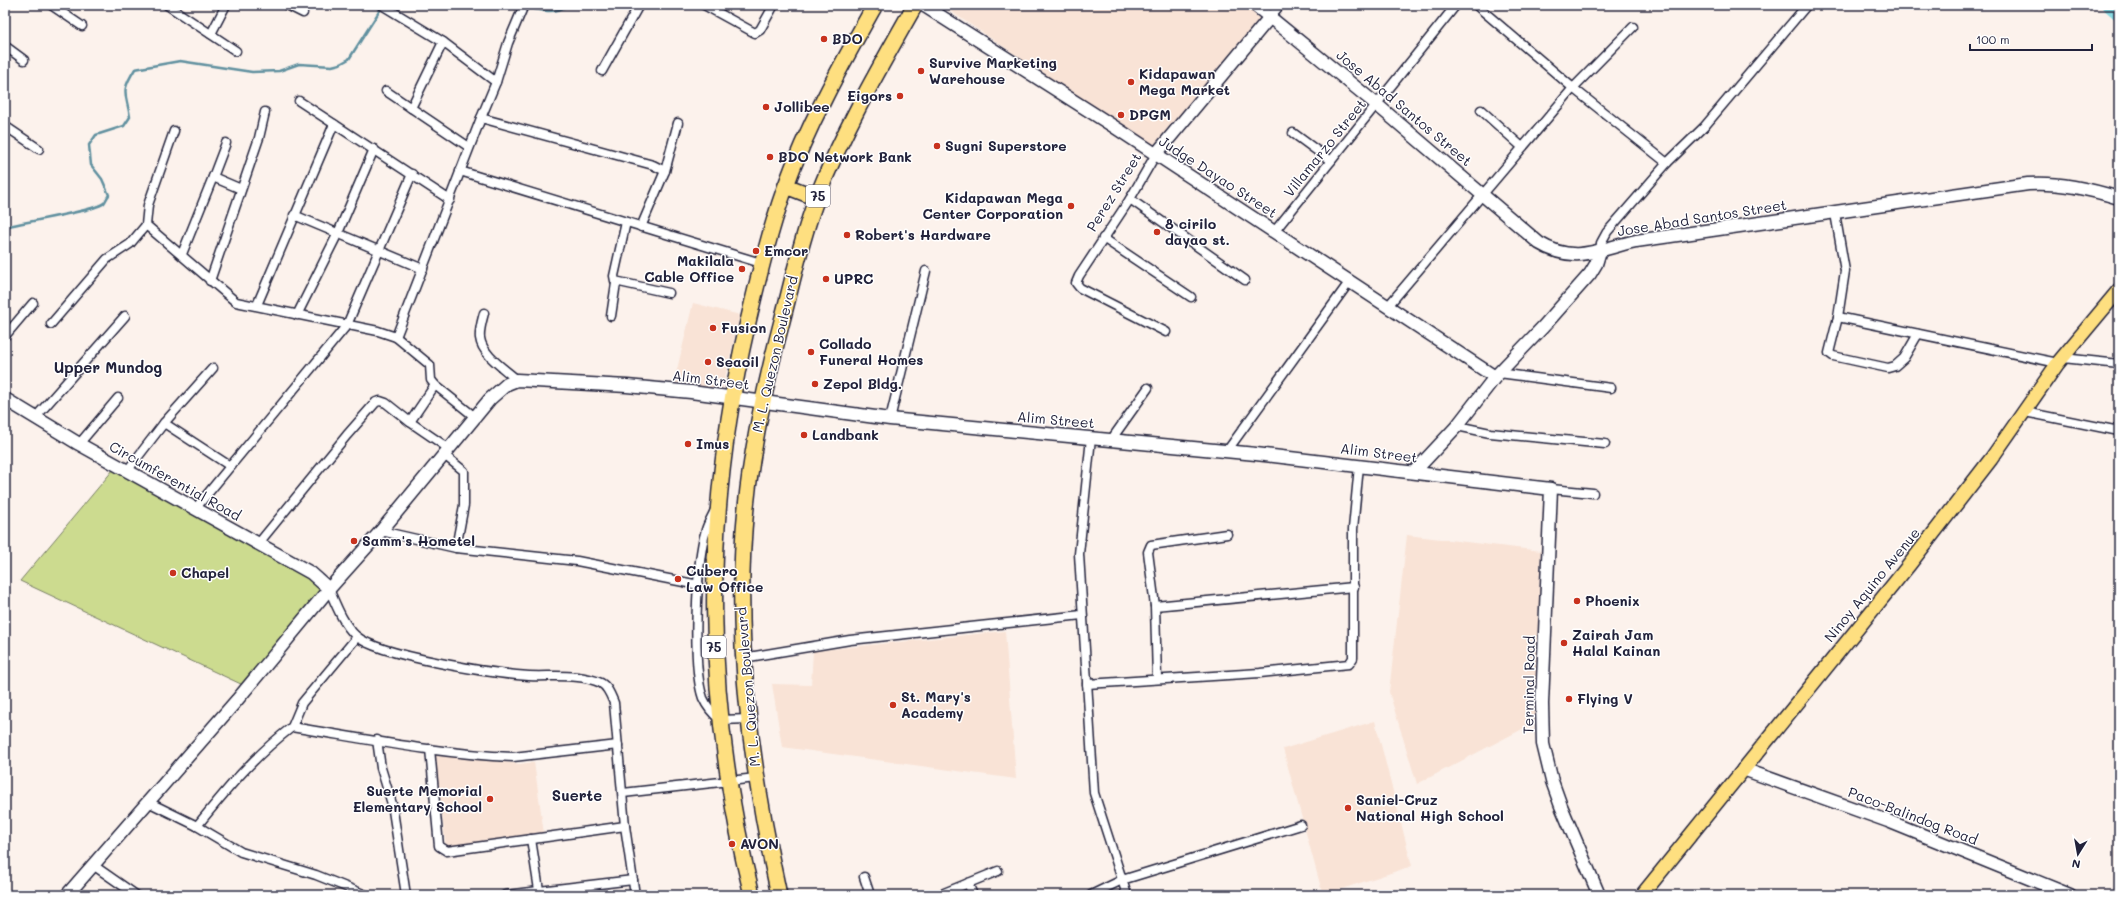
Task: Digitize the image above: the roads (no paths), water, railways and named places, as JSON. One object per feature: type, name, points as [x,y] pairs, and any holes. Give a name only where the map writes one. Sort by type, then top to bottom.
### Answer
[{"type":"highway","name":"M. L. Quezon Boulevard","points":[[752,895],[729,782],[720,720],[713,614],[718,506],[732,398],[762,263],[786,186],[825,97],[875,5]]},
{"type":"highway","name":"M. L. Quezon Boulevard","points":[[779,895],[756,778],[743,658],[742,584],[746,507],[762,402],[794,273],[817,198],[853,118],[915,5]]},
{"type":"highway","points":[[786,186],[817,198]]},
{"type":"main road","name":"Ninoy Aquino Avenue","points":[[1642,895],[1909,565],[2025,412],[2061,361],[2119,290]]},
{"type":"street","points":[[51,5],[82,26]]},
{"type":"street","points":[[167,5],[236,51]]},
{"type":"street","points":[[212,34],[226,5]]},
{"type":"street","points":[[287,5],[304,13]]},
{"type":"street","points":[[382,5],[443,42],[496,82]]},
{"type":"street","points":[[396,336],[450,200],[480,118],[496,82],[508,43],[524,5]]},
{"type":"street","points":[[602,71],[639,5]]},
{"type":"street","points":[[704,5],[755,33],[760,30],[774,5]]},
{"type":"street","name":"Judge Dayao Street","points":[[923,5],[1497,375]]},
{"type":"street","name":"Jose Abad Santos Street","points":[[1255,5],[1376,104],[1539,243],[1552,251],[1572,255],[1600,251],[1636,241],[1988,189],[2043,183],[2072,186],[2119,198]]},
{"type":"street","name":"Perez Street","points":[[1166,332],[1078,286],[1076,282],[1078,276],[1130,199],[1156,154],[1280,5]]},
{"type":"street","name":"Villamarzo Street","points":[[1274,232],[1456,5]]},
{"type":"street","points":[[1476,5],[1573,88],[1666,163]]},
{"type":"street","points":[[1414,472],[1457,426],[1497,375],[1543,328],[1590,274],[1596,264],[1601,243],[1607,232],[1666,163],[1704,127],[1807,5]]},
{"type":"street","points":[[1388,306],[1573,88],[1634,27]]},
{"type":"street","points":[[411,108],[443,42]]},
{"type":"street","points":[[5,46],[24,60]]},
{"type":"street","points":[[386,91],[469,147]]},
{"type":"street","points":[[299,101],[450,200]]},
{"type":"street","points":[[1481,110],[1522,147]]},
{"type":"street","points":[[210,281],[259,138],[264,112]]},
{"type":"street","points":[[480,118],[653,165],[665,171]]},
{"type":"street","points":[[641,227],[665,171],[678,123]]},
{"type":"street","points":[[257,306],[294,214],[334,124]]},
{"type":"street","points":[[5,126],[39,149]]},
{"type":"street","points":[[51,324],[107,258],[130,244],[146,225],[148,205],[174,131]]},
{"type":"street","points":[[1293,133],[1331,161]]},
{"type":"street","points":[[182,254],[226,143]]},
{"type":"street","points":[[297,315],[338,233],[374,149]]},
{"type":"street","points":[[460,171],[762,263]]},
{"type":"street","points":[[195,509],[230,466],[258,435],[347,325],[412,174]]},
{"type":"street","points":[[213,177],[241,189]]},
{"type":"street","points":[[1130,199],[1245,280]]},
{"type":"street","points":[[1835,212],[1845,271],[1838,317],[1829,350],[1830,355],[1888,368],[1901,362],[1918,334]]},
{"type":"street","points":[[294,214],[423,268]]},
{"type":"street","points":[[611,316],[616,283],[614,276],[626,222]]},
{"type":"street","points":[[146,225],[182,254],[210,281],[236,302],[396,336],[430,365],[431,380],[435,385],[474,417]]},
{"type":"street","points":[[1103,238],[1191,297]]},
{"type":"street","points":[[890,419],[926,271]]},
{"type":"street","points":[[1227,451],[1350,281]]},
{"type":"street","points":[[616,283],[669,293]]},
{"type":"street","points":[[5,335],[33,303]]},
{"type":"street","points":[[67,895],[237,700],[329,589],[381,532],[474,417],[498,390],[517,380],[494,359],[482,344],[480,337],[484,313]]},
{"type":"street","points":[[35,418],[125,316]]},
{"type":"street","points":[[1838,317],[2061,361],[2119,364]]},
{"type":"street","points":[[127,471],[164,423],[213,368]]},
{"type":"street","points":[[1497,375],[1611,388]]},
{"type":"street","name":"Alim Street","points":[[517,380],[627,386],[890,419],[1227,451],[1593,493]]},
{"type":"street","points":[[410,422],[435,385]]},
{"type":"street","points":[[1111,440],[1148,388]]},
{"type":"street","points":[[79,444],[118,398]]},
{"type":"street","name":"Circumferential Road","points":[[5,399],[79,444],[311,573],[329,589]]},
{"type":"street","points":[[258,544],[346,435],[376,402],[380,401],[386,403],[446,451],[464,471],[464,505],[456,548]]},
{"type":"street","points":[[2025,412],[2119,431]]},
{"type":"street","points":[[164,423],[230,466]]},
{"type":"street","points":[[1457,426],[1490,433],[1606,444]]},
{"type":"street","points":[[1091,438],[1078,554],[1094,793],[1127,895]]},
{"type":"street","points":[[1087,684],[1260,673],[1349,664],[1353,658],[1353,529],[1359,466]]},
{"type":"street","name":"Terminal Road","points":[[1551,489],[1542,704],[1544,744],[1552,781],[1561,806],[1599,895]]},
{"type":"street","points":[[718,506],[706,530],[699,585],[697,634],[701,687],[709,709],[720,720],[750,719]]},
{"type":"street","points":[[381,532],[456,548],[577,561],[699,585]]},
{"type":"street","points":[[1156,679],[1155,606],[1149,548],[1151,545],[1227,534]]},
{"type":"street","points":[[1155,606],[1354,587]]},
{"type":"street","points":[[329,589],[350,629],[358,637],[377,646],[487,671],[532,676],[571,677],[594,680],[603,684],[610,693],[614,703],[625,826],[635,895]]},
{"type":"street","points":[[743,658],[850,640],[1082,614]]},
{"type":"street","points":[[197,826],[238,775],[265,748],[292,727],[302,703],[358,637]]},
{"type":"street","points":[[292,727],[430,750],[513,757],[618,745]]},
{"type":"street","points":[[377,740],[381,768],[392,804],[406,895]]},
{"type":"street","points":[[430,750],[439,846],[447,851],[625,826]]},
{"type":"street","name":"Paco-Balindog Road","points":[[1743,769],[1888,821],[2070,895]]},
{"type":"street","points":[[623,794],[756,778]]},
{"type":"street","points":[[148,802],[197,826],[241,852],[316,875],[366,895]]},
{"type":"street","points":[[1091,895],[1122,880],[1301,825]]},
{"type":"street","points":[[531,839],[539,890]]},
{"type":"street","points":[[93,866],[136,895]]},
{"type":"street","points":[[939,895],[998,871]]},
{"type":"street","points":[[864,877],[870,895]]},
{"type":"street","points":[[505,895],[633,880]]},
{"type":"street","points":[[968,883],[973,895]]},
{"type":"waterway","points":[[517,5],[543,11],[562,9],[567,5]]},
{"type":"waterway","points":[[2110,5],[2119,13]]},
{"type":"waterway","points":[[5,227],[74,213],[98,206],[105,202],[109,195],[102,179],[91,165],[89,145],[96,135],[124,126],[130,117],[125,93],[127,83],[135,69],[180,61],[252,72],[279,71],[299,64],[332,66],[340,64],[349,59],[382,7]]},
{"type":"place","name":"BDO","points":[[824,39]]},
{"type":"place","name":"Survive Marketing Warehouse","points":[[921,71]]},
{"type":"place","name":"Kidapawan Mega Market","points":[[1131,82]]},
{"type":"place","name":"Eigors","points":[[900,96]]},
{"type":"place","name":"Jollibee","points":[[766,107]]},
{"type":"place","name":"DPGM","points":[[1121,115]]},
{"type":"place","name":"Sugni Superstore","points":[[937,146]]},
{"type":"place","name":"BDO Network Bank","points":[[770,157]]},
{"type":"place","name":"Kidapawan Mega Center Corporation","points":[[1071,206]]},
{"type":"place","name":"8 cirilo dayao st.","points":[[1157,232]]},
{"type":"place","name":"Robert's Hardware","points":[[847,235]]},
{"type":"place","name":"Emcor","points":[[756,251]]},
{"type":"place","name":"Makilala Cable Office","points":[[742,269]]},
{"type":"place","name":"UPRC","points":[[826,279]]},
{"type":"place","name":"Fusion","points":[[713,328]]},
{"type":"place","name":"Collado Funeral Homes","points":[[811,352]]},
{"type":"place","name":"Seaoil","points":[[708,362]]},
{"type":"place","name":"Zepol Bldg.","points":[[815,384]]},
{"type":"place","name":"Landbank","points":[[804,435]]},
{"type":"place","name":"Imus","points":[[688,444]]},
{"type":"place","name":"Samm's Hometel","points":[[354,541]]},
{"type":"place","name":"Chapel","points":[[173,573]]},
{"type":"place","name":"Cubero Law Office","points":[[678,579]]},
{"type":"place","name":"Phoenix","points":[[1577,601]]},
{"type":"place","name":"Zairah Jam Halal Kainan","points":[[1564,643]]},
{"type":"place","name":"Flying V","points":[[1569,699]]},
{"type":"place","name":"St. Mary's Academy","points":[[893,705]]},
{"type":"place","name":"Suerte Memorial Elementary School","points":[[490,799]]},
{"type":"place","name":"Saniel-Cruz National High School","points":[[1348,808]]},
{"type":"place","name":"AVON","points":[[732,844]]},
{"type":"district","name":"Upper Mundog","points":[[108,368]]},
{"type":"district","name":"Suerte","points":[[577,796]]}]
